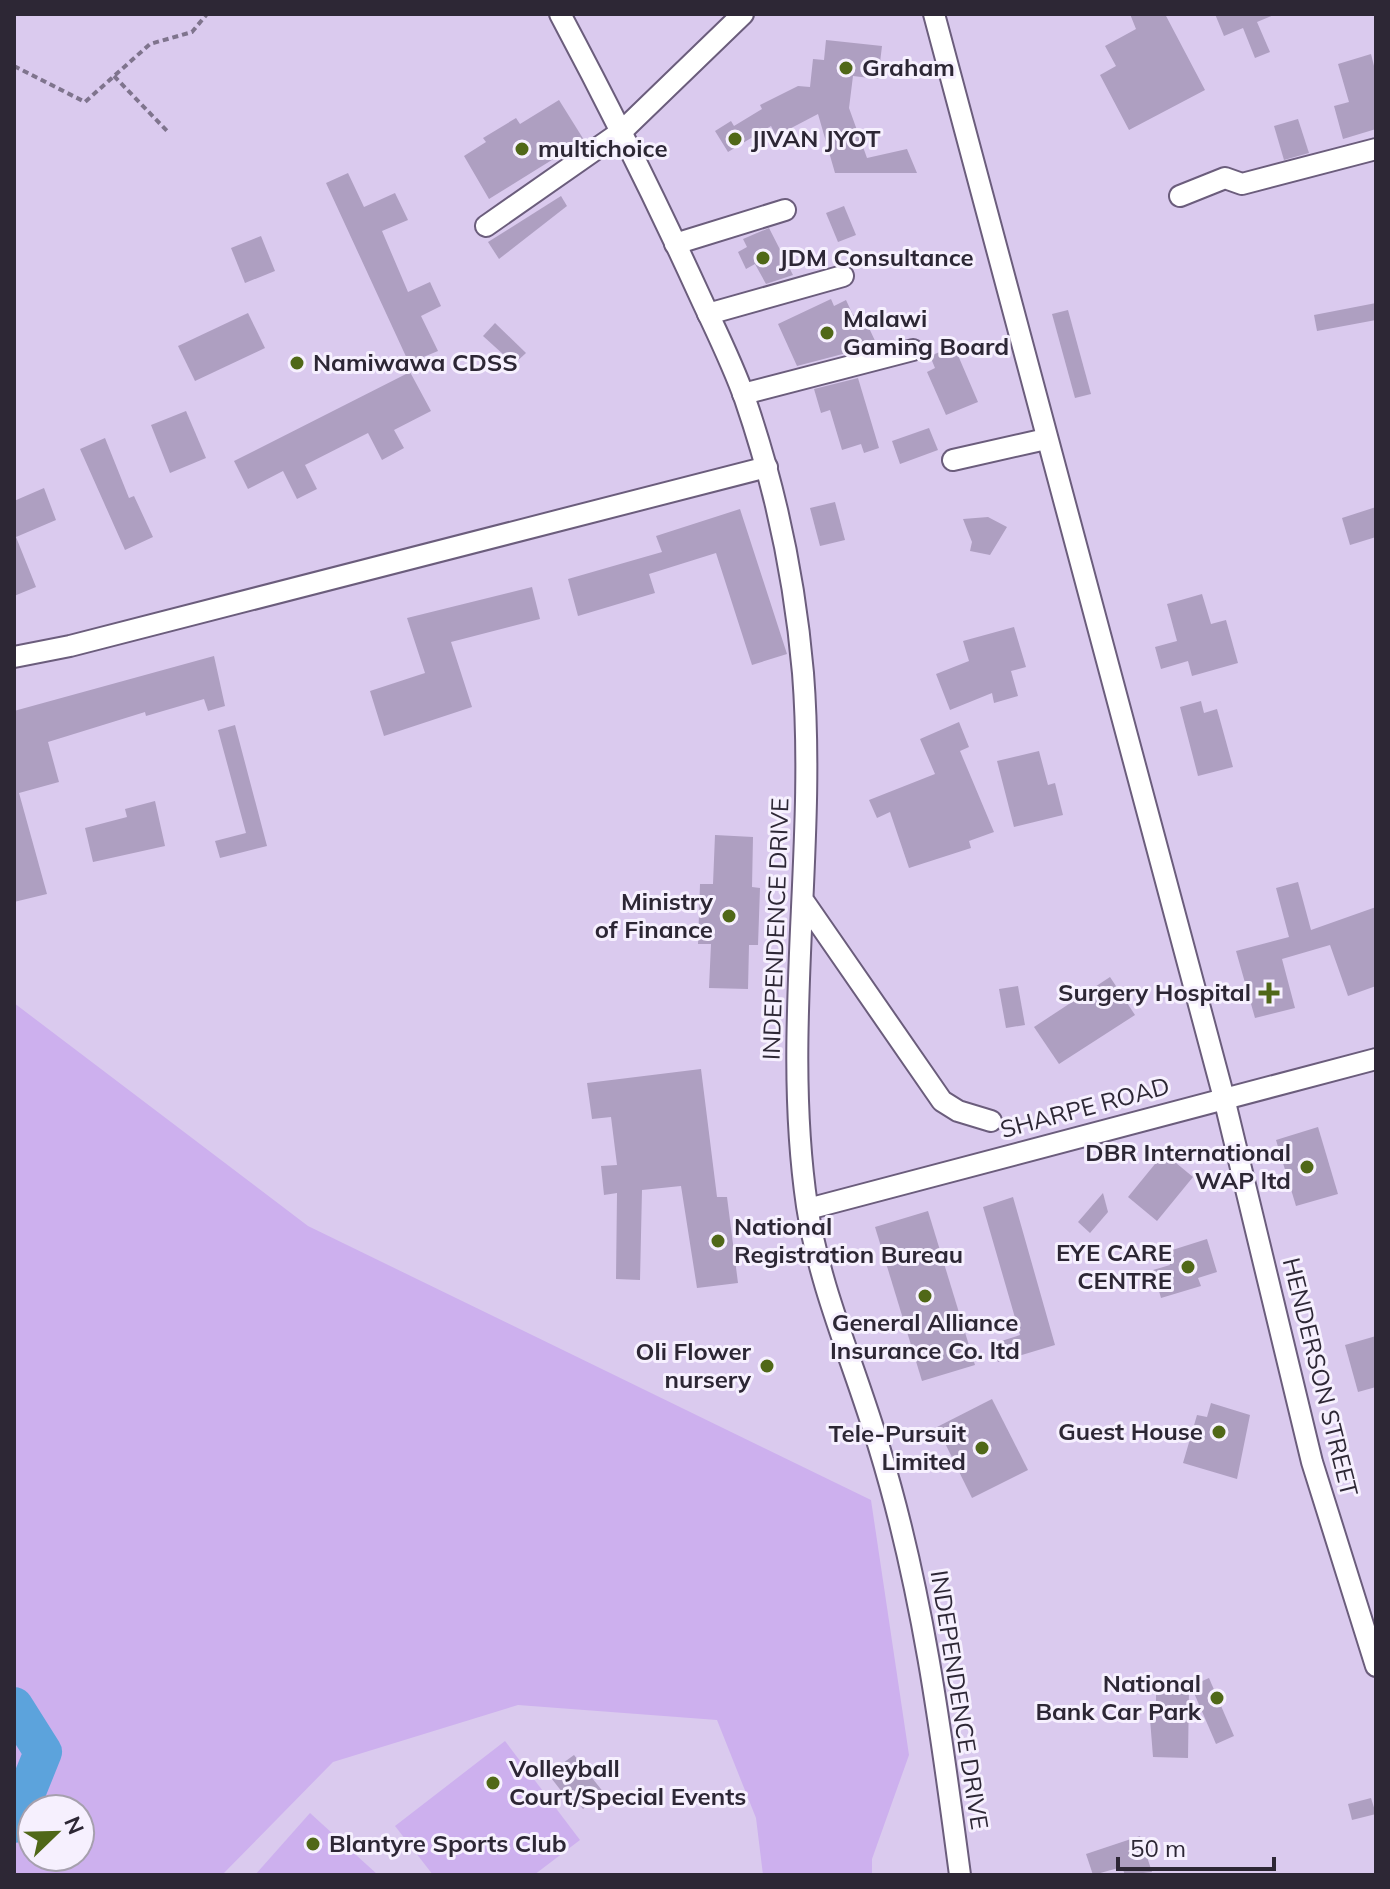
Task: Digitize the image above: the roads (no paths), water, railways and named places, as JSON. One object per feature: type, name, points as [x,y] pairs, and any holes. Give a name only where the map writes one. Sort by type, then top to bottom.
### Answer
[{"type":"street","name":"INDEPENDENCE DRIVE","points":[[560,14],[622,131],[708,314],[743,394],[767,467],[787,561],[803,671],[807,780],[797,1064],[798,1133],[808,1209],[825,1291],[879,1446],[921,1607],[960,1875]]},
{"type":"street","points":[[486,226],[622,131],[743,14]]},
{"type":"street","name":"HENDERSON STREET","points":[[934,14],[1224,1098],[1312,1462],[1376,1666]]},
{"type":"street","points":[[1180,196],[1225,178],[1242,184],[1376,149]]},
{"type":"street","points":[[675,244],[785,210]]},
{"type":"street","points":[[708,314],[843,276]]},
{"type":"street","points":[[743,394],[913,350]]},
{"type":"street","points":[[953,460],[1046,439]]},
{"type":"street","points":[[14,657],[70,646],[767,467]]},
{"type":"street","points":[[805,903],[942,1101],[958,1111],[991,1121]]},
{"type":"street","name":"SHARPE ROAD","points":[[808,1209],[1376,1059]]},
{"type":"waterway","points":[[14,1706],[43,1752],[14,1824]]},
{"type":"place","name":"Graham","points":[[846,68]]},
{"type":"place","name":"JIVAN JYOT","points":[[735,139]]},
{"type":"place","name":"multichoice","points":[[522,149]]},
{"type":"place","name":"JDM Consultance","points":[[763,258]]},
{"type":"place","name":"Malawi Gaming Board","points":[[827,333]]},
{"type":"place","name":"Namiwawa CDSS","points":[[297,363]]},
{"type":"place","name":"Ministry of Finance","points":[[729,916]]},
{"type":"place","name":"Surgery Hospital","points":[[1269,993]]},
{"type":"place","name":"DBR International WAP ltd","points":[[1307,1167]]},
{"type":"place","name":"National Registration Bureau","points":[[718,1241]]},
{"type":"place","name":"EYE CARE CENTRE","points":[[1188,1267]]},
{"type":"place","name":"General Alliance Insurance Co. ltd","points":[[925,1296]]},
{"type":"place","name":"Oli Flower nursery","points":[[767,1366]]},
{"type":"place","name":"Guest House","points":[[1219,1432]]},
{"type":"place","name":"Tele-Pursuit Limited","points":[[982,1448]]},
{"type":"place","name":"National Bank Car Park","points":[[1217,1698]]},
{"type":"place","name":"Volleyball Court/Special Events","points":[[493,1783]]},
{"type":"place","name":"Blantyre Sports Club","points":[[313,1844]]}]
